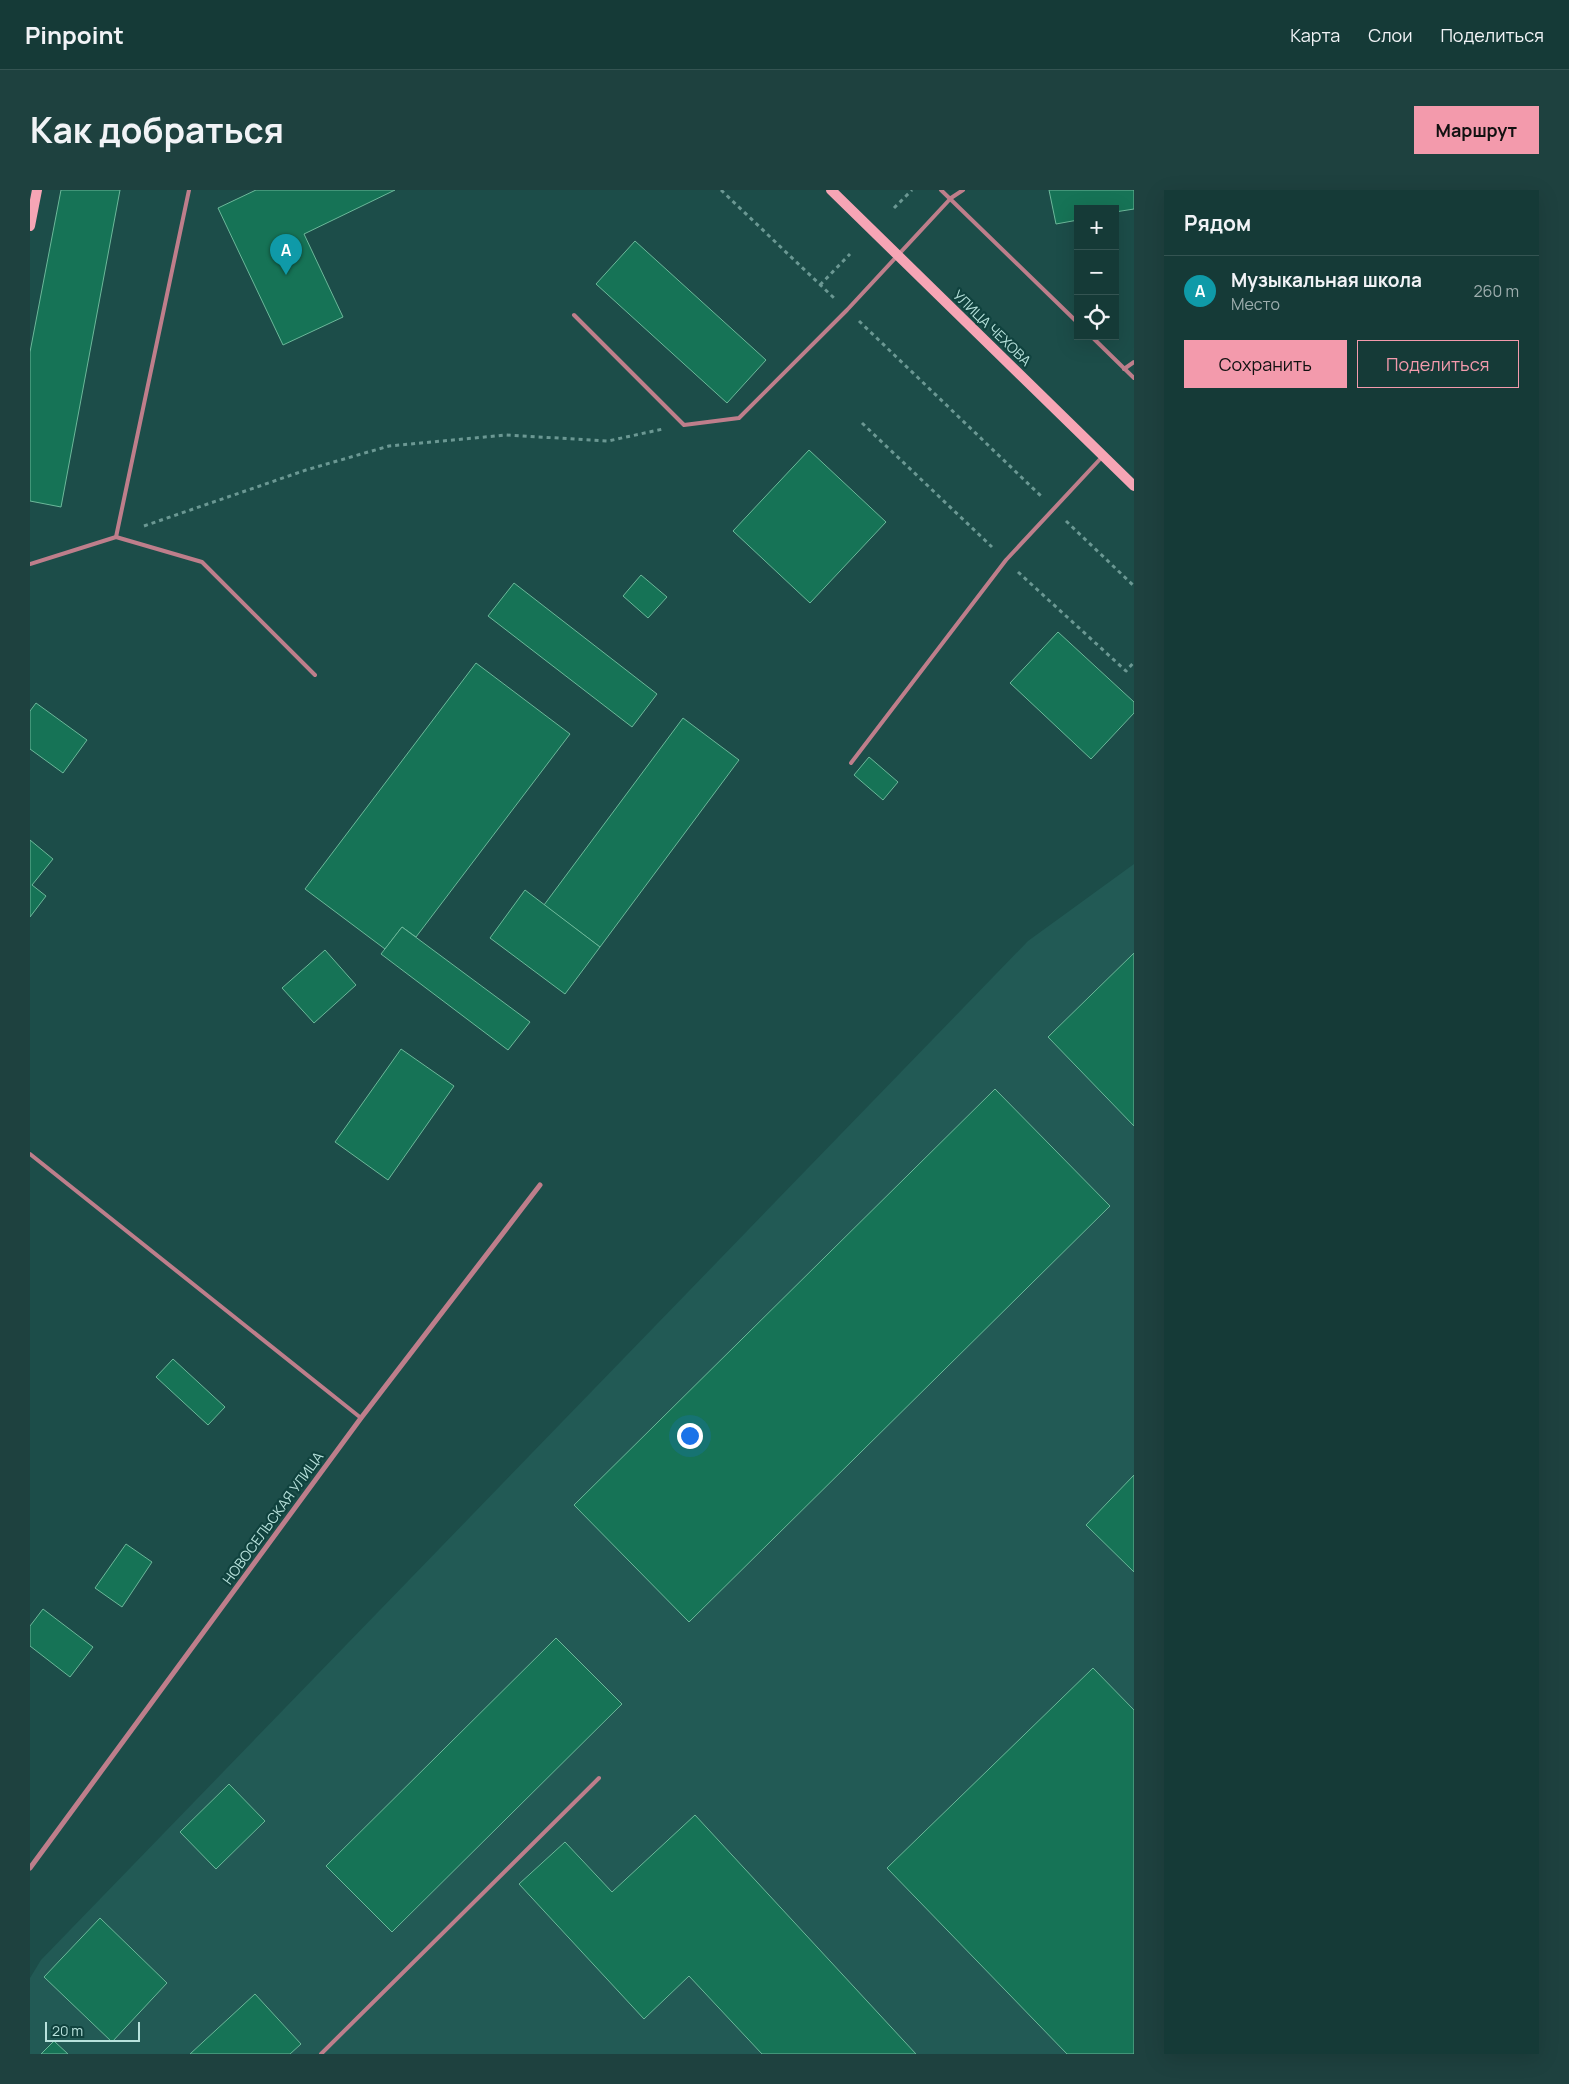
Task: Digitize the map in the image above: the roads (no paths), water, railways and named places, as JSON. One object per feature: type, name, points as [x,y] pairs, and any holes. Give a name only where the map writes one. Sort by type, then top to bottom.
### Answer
[{"type":"main road","points":[[30,226],[37,190]]},
{"type":"main road","name":"УЛИЦА ЧЕХОВА","points":[[831,190],[1134,486]]},
{"type":"street","name":"НОВОСЕЛЬСКАЯ УЛИЦА","points":[[30,1868],[360,1418],[540,1184]]},
{"type":"lane","points":[[116,537],[189,190]]},
{"type":"lane","points":[[942,190],[1074,319]]},
{"type":"lane","points":[[574,315],[684,424],[739,418],[847,310],[951,198],[962,190]]},
{"type":"lane","points":[[1095,340],[1134,378]]},
{"type":"lane","points":[[1124,369],[1134,362]]},
{"type":"lane","points":[[851,763],[1006,560],[1104,456]]},
{"type":"lane","points":[[30,564],[116,537],[202,562],[315,675]]},
{"type":"lane","points":[[30,1154],[360,1418]]},
{"type":"lane","points":[[321,2054],[599,1778]]},
{"type":"place","name":"Музыкальная школа","points":[[286,275]]}]
